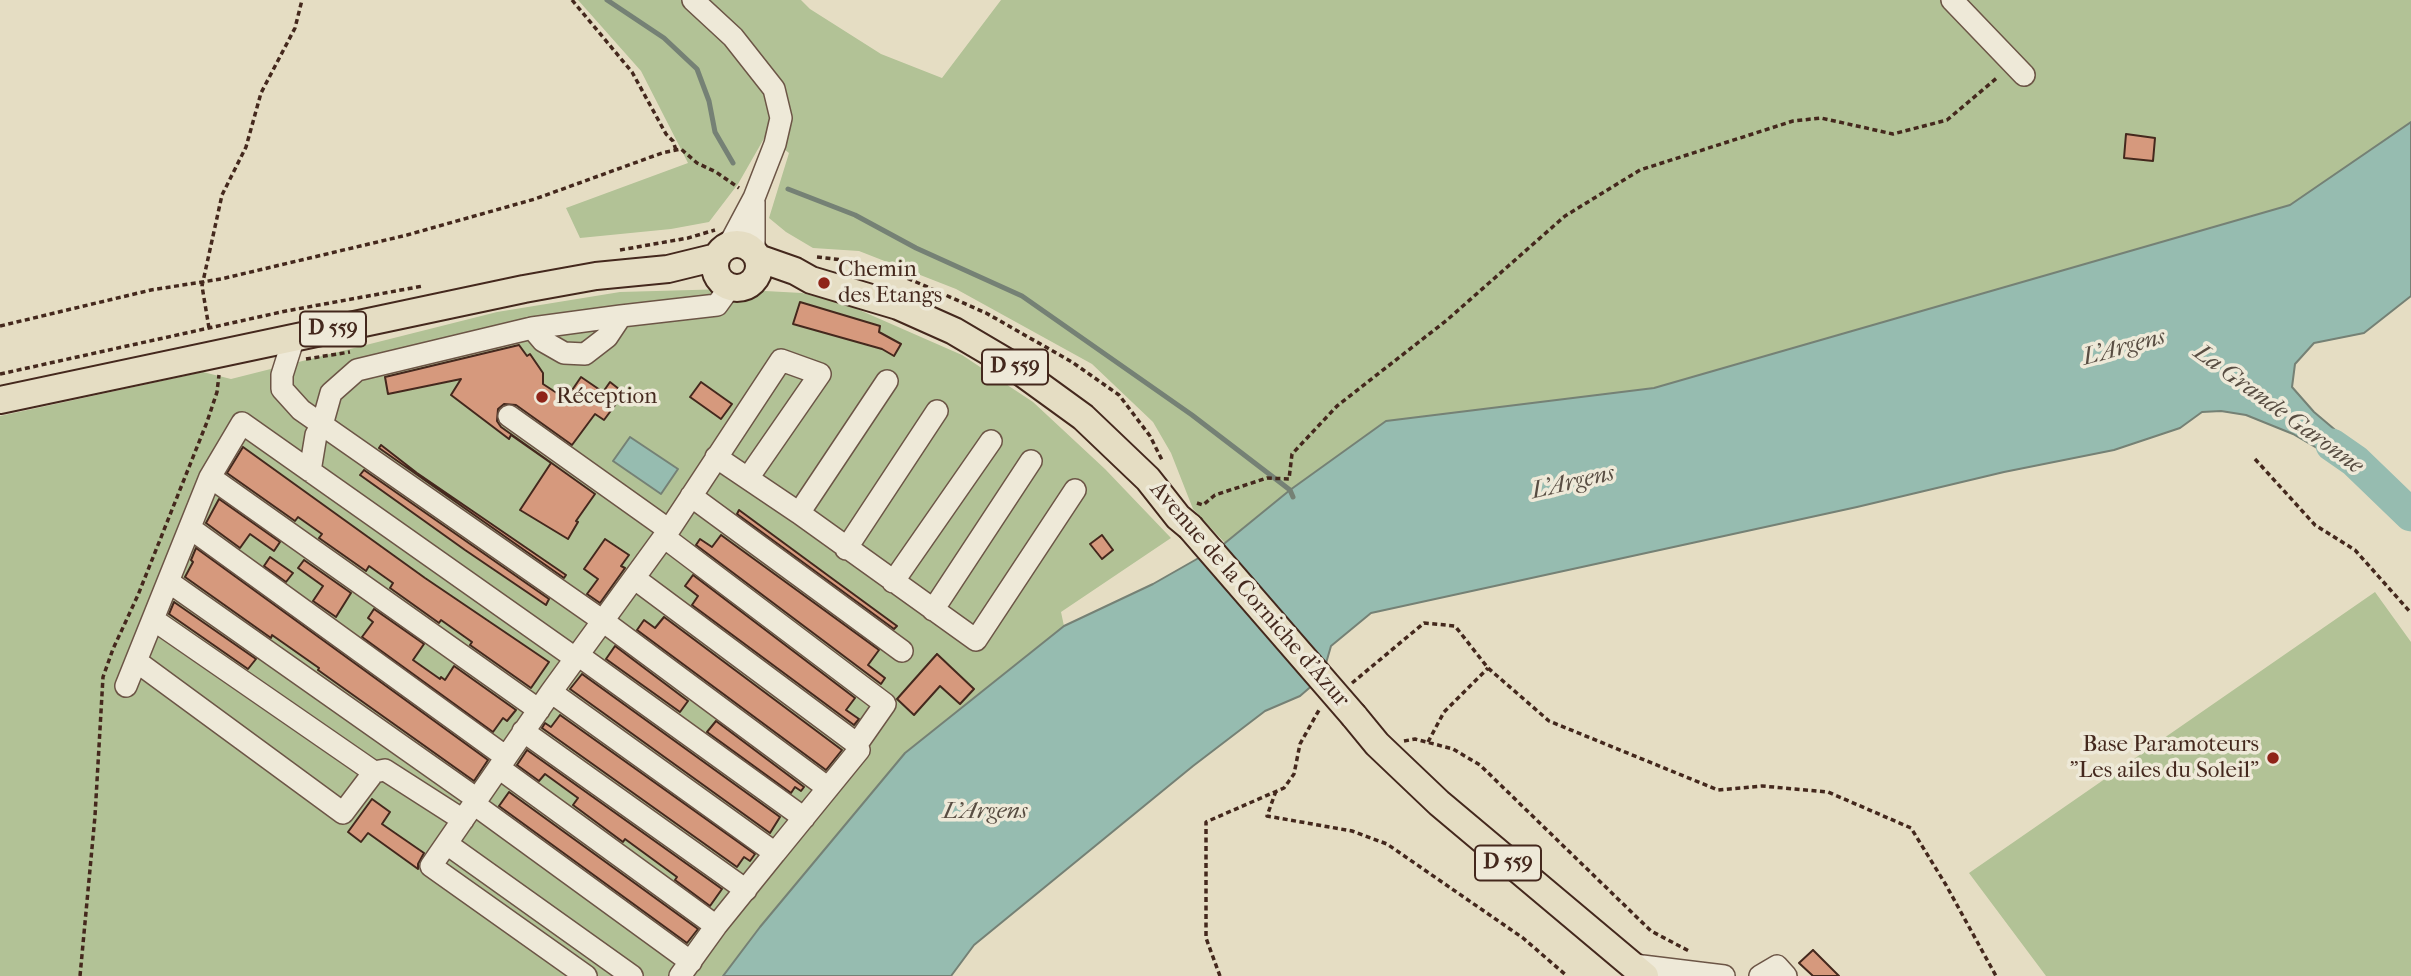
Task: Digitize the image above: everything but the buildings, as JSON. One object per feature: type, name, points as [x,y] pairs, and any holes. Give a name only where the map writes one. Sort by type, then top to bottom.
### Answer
[{"type":"main road","name":"Avenue de la Corniche d'Azur","points":[[0,400],[596,276],[737,266],[811,280],[898,306],[954,331],[1010,364],[1083,416],[1149,479],[1178,517],[1191,515],[1377,744],[1476,836],[1639,971]]},
{"type":"street","points":[[310,471],[316,435],[322,425],[331,393],[357,370],[532,328],[717,305],[737,266],[756,192],[775,144],[781,118],[774,89],[733,37],[693,0]]},
{"type":"street","points":[[1952,0],[2024,75]]},
{"type":"street","points":[[532,328],[543,341],[564,353],[585,354],[607,337],[621,316]]},
{"type":"street","points":[[294,337],[282,375],[282,389],[300,410],[603,621],[828,788]]},
{"type":"street","points":[[586,976],[431,866],[538,710],[667,534],[780,360],[820,374],[748,478]]},
{"type":"street","points":[[799,513],[887,381]]},
{"type":"street","points":[[846,548],[937,411]]},
{"type":"street","points":[[509,416],[667,534],[885,704],[857,744]]},
{"type":"street","points":[[126,685],[210,477],[242,423],[804,818]]},
{"type":"street","points":[[893,582],[991,441]]},
{"type":"street","points":[[716,457],[976,640],[1075,490]]},
{"type":"street","points":[[933,610],[1031,461]]},
{"type":"street","points":[[210,477],[538,710]]},
{"type":"street","points":[[691,496],[902,651]]},
{"type":"street","points":[[190,528],[503,762],[716,926]]},
{"type":"street","points":[[169,582],[686,969],[716,926],[859,750],[857,744],[634,578]]},
{"type":"street","points":[[154,620],[374,772]]},
{"type":"street","points":[[136,661],[343,813],[374,772],[385,770],[471,808]]},
{"type":"street","points":[[551,692],[775,853]]},
{"type":"street","points":[[523,732],[746,890]]},
{"type":"street","points":[[447,844],[632,976]]},
{"type":"street","points":[[1760,976],[1777,966],[1786,976]]},
{"type":"street","points":[[1639,971],[1724,976]]},
{"type":"path","points":[[212,355],[202,282],[222,195],[246,147],[261,93],[295,27],[302,0]]},
{"type":"path","points":[[572,0],[632,72],[676,150]]},
{"type":"path","points":[[1191,515],[1215,495],[1267,478],[1289,479],[1292,454],[1337,406],[1447,320],[1565,216],[1640,170],[1793,121],[1821,118],[1893,134],[1947,120],[2001,75],[2005,55]]},
{"type":"path","points":[[0,326],[151,290],[202,282],[407,235],[534,199],[681,149],[697,163],[716,172],[748,194],[756,192]]},
{"type":"path","points":[[2255,459],[2315,525],[2356,550],[2411,613]]},
{"type":"path","points":[[1347,687],[1424,623],[1455,626],[1488,668],[1549,721],[1718,790],[1762,786],[1828,792],[1910,828],[1946,885],[1996,976]]},
{"type":"path","points":[[1428,743],[1444,712],[1488,668]]},
{"type":"path","points":[[1220,976],[1206,938],[1206,822],[1284,788],[1294,774],[1300,744],[1316,713],[1326,704]]},
{"type":"path","points":[[1377,744],[1415,739],[1453,749],[1480,765],[1651,931],[1691,952]]},
{"type":"path","points":[[1276,791],[1267,816],[1352,831],[1387,844],[1523,938],[1567,976]]},
{"type":"green space","points":[[578,0],[801,0],[810,9],[881,54],[942,78],[1001,0],[2411,0],[2411,122],[2290,205],[1654,388],[1386,421],[1225,543],[1193,509],[1171,453],[1153,422],[1092,364],[956,289],[859,251],[813,248],[769,218],[789,153],[766,135],[738,184],[709,222],[671,229],[580,238],[566,208],[688,163],[641,71]]},
{"type":"green space","points":[[728,289],[802,293],[848,305],[962,355],[1033,402],[1105,469],[1171,538],[1061,612],[1064,626],[905,753],[760,927],[723,976],[0,976],[0,416],[203,372],[231,379],[497,312],[620,292]]},
{"type":"green space","name":"Base Paramoteurs \"Les ailes du Soleil\"","points":[[2375,592],[2411,642],[2411,976],[2046,976],[1969,873]]},
{"type":"water","name":"L'Argens","points":[[2411,122],[2411,296],[2364,333],[2314,343],[2295,364],[2292,387],[2314,412],[2353,445],[2371,466],[2363,475],[2293,434],[2246,415],[2221,411],[2202,412],[2180,428],[2114,450],[1371,613],[1331,646],[1322,677],[1300,696],[1265,711],[1193,766],[974,945],[951,976],[723,976],[760,927],[905,753],[1064,626],[1153,584],[1225,543],[1290,490],[1386,421],[1654,388],[2290,205]]},
{"type":"water","points":[[630,437],[678,469],[661,494],[613,461]]},
{"type":"waterway","points":[[607,0],[664,38],[697,69],[709,101],[715,132],[733,163]]},
{"type":"waterway","points":[[788,189],[855,215],[916,248],[1022,296],[1192,415],[1290,490],[1293,497]]},
{"type":"waterway","name":"La Grande Garonne","points":[[2332,445],[2355,461],[2411,515]]},
{"type":"place","name":"Chemin des Etangs","points":[[824,283]]},
{"type":"place","name":"Réception","points":[[542,397]]},
{"type":"place","name":"Base Paramoteurs \"Les ailes du Soleil\"","points":[[2273,758]]}]
